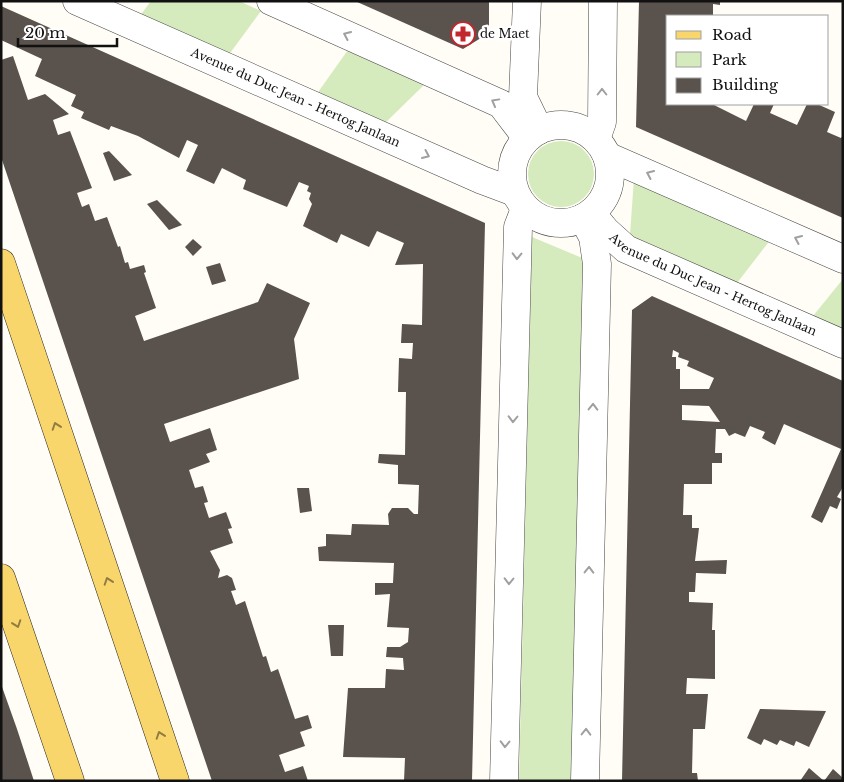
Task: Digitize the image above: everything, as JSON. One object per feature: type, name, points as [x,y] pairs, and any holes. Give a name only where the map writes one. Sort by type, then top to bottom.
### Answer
[{"type":"main road","points":[[1,263],[175,781]]},
{"type":"main road","points":[[1,578],[70,781]]},
{"type":"street","name":"Avenue du Duc Jean - Hertog Janlaan","points":[[77,1],[482,180],[520,200]]},
{"type":"street","points":[[271,1],[501,104],[533,134]]},
{"type":"street","points":[[527,1],[524,97],[533,134]]},
{"type":"street","points":[[520,200],[542,220],[563,224],[587,216],[605,197],[610,177],[601,148],[602,1]]},
{"type":"street","points":[[504,781],[520,200],[511,173],[516,154],[533,134],[559,125],[579,128],[601,148],[843,259]]},
{"type":"street","name":"Avenue du Duc Jean - Hertog Janlaan","points":[[587,216],[626,249],[843,344]]},
{"type":"street","points":[[585,781],[596,264],[593,237],[587,216]]},
{"type":"green space","points":[[151,1],[239,1],[261,11],[228,56],[139,17]]},
{"type":"green space","points":[[348,50],[425,84],[383,125],[316,95]]},
{"type":"green space","points":[[561,141],[573,144],[584,151],[591,162],[594,174],[591,186],[584,197],[573,204],[561,207],[549,204],[538,197],[531,186],[528,174],[531,162],[538,151],[549,144]]},
{"type":"green space","points":[[634,178],[771,239],[737,283],[630,235]]},
{"type":"green space","points":[[532,237],[587,260],[574,781],[519,781]]},
{"type":"green space","points":[[843,279],[843,329],[813,316]]},
{"type":"building","points":[[355,1],[489,1],[489,33],[463,49]]},
{"type":"building","points":[[639,1],[720,1],[720,5],[713,4],[713,15],[666,15],[666,105],[714,105],[746,121],[754,105],[774,105],[770,113],[797,125],[807,105],[819,105],[835,112],[827,132],[841,138],[843,135],[843,218],[636,127]]},
{"type":"building","points":[[1,6],[485,223],[472,781],[404,781],[405,758],[343,757],[348,688],[385,688],[386,669],[404,670],[403,658],[386,657],[387,647],[400,647],[408,642],[409,628],[387,627],[390,594],[375,595],[375,583],[393,583],[394,563],[319,561],[318,547],[326,546],[326,534],[351,535],[352,524],[389,525],[388,514],[392,508],[408,508],[414,514],[418,514],[419,485],[398,484],[398,465],[378,463],[379,454],[405,455],[406,392],[398,392],[399,358],[412,359],[413,343],[401,343],[402,324],[422,325],[423,264],[395,265],[404,243],[377,231],[369,247],[341,234],[337,243],[303,226],[312,204],[309,199],[311,193],[307,191],[309,186],[299,182],[287,207],[243,189],[246,180],[222,168],[214,184],[186,171],[198,145],[187,140],[179,158],[138,136],[111,126],[109,130],[81,118],[84,112],[71,106],[76,95],[35,76],[42,59],[1,40]]},
{"type":"building","points":[[13,56],[28,100],[45,94],[69,114],[53,120],[58,135],[70,131],[92,188],[77,193],[82,207],[89,204],[95,221],[107,217],[118,247],[120,246],[125,263],[128,262],[130,269],[144,265],[146,272],[144,273],[156,308],[135,316],[144,341],[258,302],[267,283],[310,303],[294,339],[299,379],[164,424],[170,442],[210,428],[217,450],[206,454],[210,462],[189,470],[195,488],[203,486],[208,502],[204,503],[209,518],[226,512],[232,528],[228,529],[233,543],[210,551],[220,570],[218,578],[227,575],[232,578],[236,590],[231,591],[236,605],[245,601],[263,657],[266,656],[271,672],[278,669],[295,719],[308,715],[312,728],[300,732],[305,746],[279,755],[285,772],[303,766],[308,781],[212,781],[1,157],[1,60]]},
{"type":"building","points":[[109,151],[132,175],[114,181],[103,153]]},
{"type":"building","points":[[157,200],[182,225],[169,230],[147,204]]},
{"type":"building","points":[[193,239],[202,247],[193,256],[185,247]]},
{"type":"building","points":[[220,263],[226,281],[212,285],[206,267]]},
{"type":"building","points":[[652,296],[843,381],[843,487],[837,497],[841,499],[837,509],[830,506],[822,523],[811,517],[841,449],[784,424],[775,445],[762,438],[765,432],[750,426],[745,437],[735,433],[729,436],[725,429],[716,429],[715,453],[722,453],[722,463],[712,463],[712,484],[684,484],[683,515],[692,515],[692,528],[699,528],[695,561],[727,560],[726,574],[696,573],[695,592],[689,592],[689,602],[713,603],[712,630],[715,630],[715,679],[687,678],[686,694],[708,694],[705,729],[693,729],[692,773],[697,773],[698,781],[622,781],[632,310]],"holes":[[[673,350],[679,353],[678,357],[689,361],[687,366],[714,378],[709,389],[680,389],[680,369],[676,369],[676,357],[672,357]],[[682,405],[709,406],[720,422],[682,420]]]},
{"type":"building","points":[[297,488],[309,488],[312,511],[300,513]]},
{"type":"building","points":[[328,625],[344,625],[343,656],[331,656]]},
{"type":"building","points":[[1,684],[17,729],[34,781],[1,781]]},
{"type":"building","points":[[760,709],[826,711],[809,747],[796,741],[794,746],[780,740],[777,745],[764,739],[761,745],[747,738]]},
{"type":"building","points":[[809,768],[824,781],[800,781]]},
{"type":"building","points":[[833,769],[843,778],[843,781],[824,781]]},
{"type":"place","name":"de Maet","points":[[463,34]]}]
